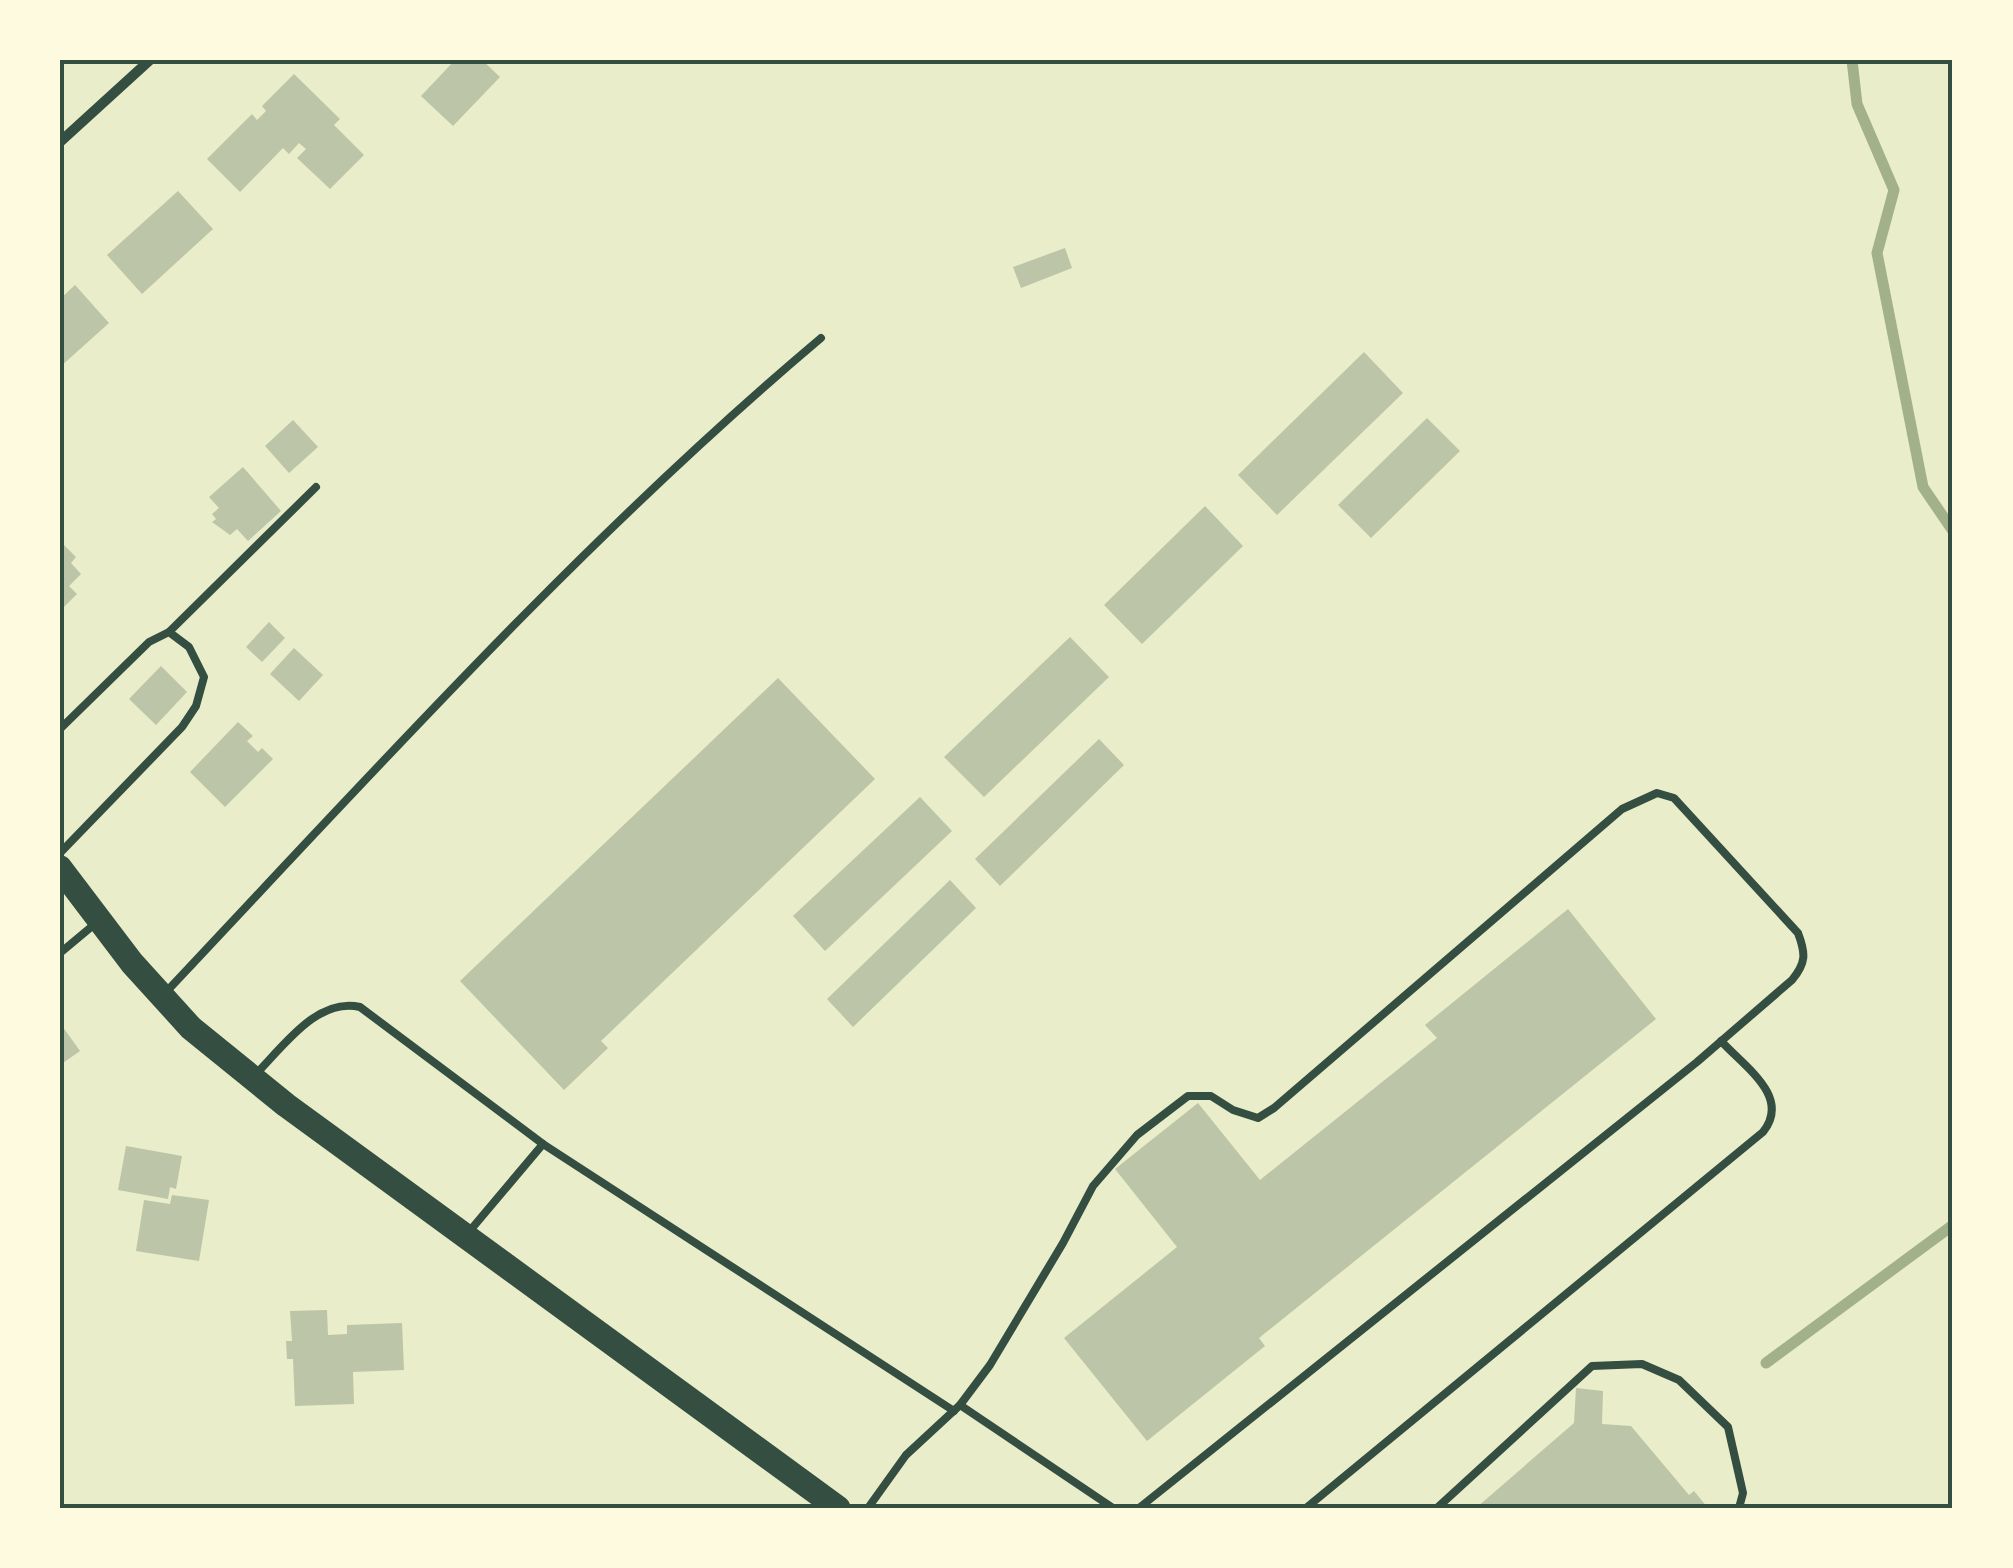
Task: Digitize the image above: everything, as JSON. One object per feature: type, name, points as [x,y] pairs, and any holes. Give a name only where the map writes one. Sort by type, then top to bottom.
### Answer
[{"type":"main road","points":[[60,868],[191,1028],[252,1078],[838,1508]]},
{"type":"street","points":[[60,142],[150,60]]},
{"type":"lane","points":[[162,996],[492,646],[726,418],[822,338]]},
{"type":"lane","points":[[60,730],[149,642],[169,632],[316,488]]},
{"type":"lane","points":[[60,853],[182,727],[196,706],[204,677],[189,647],[169,632]]},
{"type":"lane","points":[[868,1508],[906,1455],[957,1409],[999,1350],[1093,1186],[1137,1135],[1188,1096],[1211,1096],[1233,1110],[1258,1118],[1274,1108],[1622,809],[1657,794],[1674,798],[1798,934],[1804,965],[1722,1041],[1140,1508]]},
{"type":"lane","points":[[60,953],[100,921]]},
{"type":"lane","points":[[252,1078],[312,1019],[332,1006],[360,1007],[543,1144],[1113,1508]]},
{"type":"lane","points":[[1306,1508],[1763,1132],[1773,1120],[1775,1107],[1769,1094],[1722,1041]]},
{"type":"lane","points":[[466,1236],[543,1144]]},
{"type":"lane","points":[[1437,1508],[1592,1366],[1642,1364],[1679,1380],[1728,1427],[1743,1493],[1739,1508]]},
{"type":"building","points":[[455,60],[482,60],[500,77],[453,126],[421,96]]},
{"type":"building","points":[[294,74],[340,119],[334,125],[364,155],[330,189],[297,158],[306,149],[299,143],[289,154],[283,148],[240,192],[207,159],[252,114],[257,120],[266,111],[262,106]]},
{"type":"building","points":[[178,191],[213,229],[142,294],[107,255]]},
{"type":"building","points":[[1065,248],[1072,268],[1021,288],[1013,267]]},
{"type":"building","points":[[75,285],[109,323],[60,367],[60,299]]},
{"type":"building","points":[[1364,352],[1403,393],[1277,515],[1238,475]]},
{"type":"building","points":[[1427,418],[1460,451],[1371,538],[1338,505]]},
{"type":"building","points":[[293,420],[318,447],[289,473],[265,446]]},
{"type":"building","points":[[243,467],[281,511],[248,541],[237,529],[230,535],[212,522],[216,519],[212,514],[219,508],[209,497]]},
{"type":"building","points":[[1205,506],[1243,546],[1142,644],[1104,605]]},
{"type":"building","points":[[60,541],[76,557],[71,563],[81,574],[69,586],[77,594],[60,611]]},
{"type":"building","points":[[269,622],[285,638],[262,662],[246,647]]},
{"type":"building","points":[[1070,637],[1109,677],[984,797],[944,757]]},
{"type":"building","points":[[294,648],[323,675],[299,701],[270,674]]},
{"type":"building","points":[[161,666],[187,692],[156,725],[129,699]]},
{"type":"building","points":[[778,678],[875,779],[601,1041],[608,1048],[564,1090],[460,981]]},
{"type":"building","points":[[238,722],[253,736],[247,741],[273,759],[225,807],[190,772]]},
{"type":"building","points":[[1099,739],[1124,765],[1000,886],[975,859]]},
{"type":"building","points":[[920,797],[952,831],[825,951],[793,916]]},
{"type":"building","points":[[950,880],[976,908],[853,1027],[827,999]]},
{"type":"building","points":[[1568,909],[1656,1019],[1259,1338],[1265,1346],[1147,1441],[1064,1338],[1177,1247],[1115,1169],[1198,1103],[1260,1180],[1437,1038],[1425,1025]]},
{"type":"building","points":[[60,1023],[80,1051],[60,1065]]},
{"type":"building","points":[[126,1146],[182,1156],[176,1189],[170,1187],[168,1199],[118,1190]]},
{"type":"building","points":[[172,1195],[209,1200],[199,1261],[136,1251],[144,1200],[170,1204]]},
{"type":"building","points":[[327,1310],[328,1335],[347,1334],[347,1325],[402,1323],[404,1370],[353,1372],[354,1404],[295,1406],[293,1359],[287,1359],[286,1341],[292,1341],[290,1311]]},
{"type":"building","points":[[1576,1388],[1603,1391],[1602,1424],[1631,1426],[1689,1495],[1694,1491],[1708,1508],[1476,1508],[1574,1423]]},
{"type":"waterway","points":[[1852,60],[1857,104],[1894,190],[1877,253],[1923,487],[1953,531]]},
{"type":"waterway","points":[[1766,1363],[1953,1225]]}]
